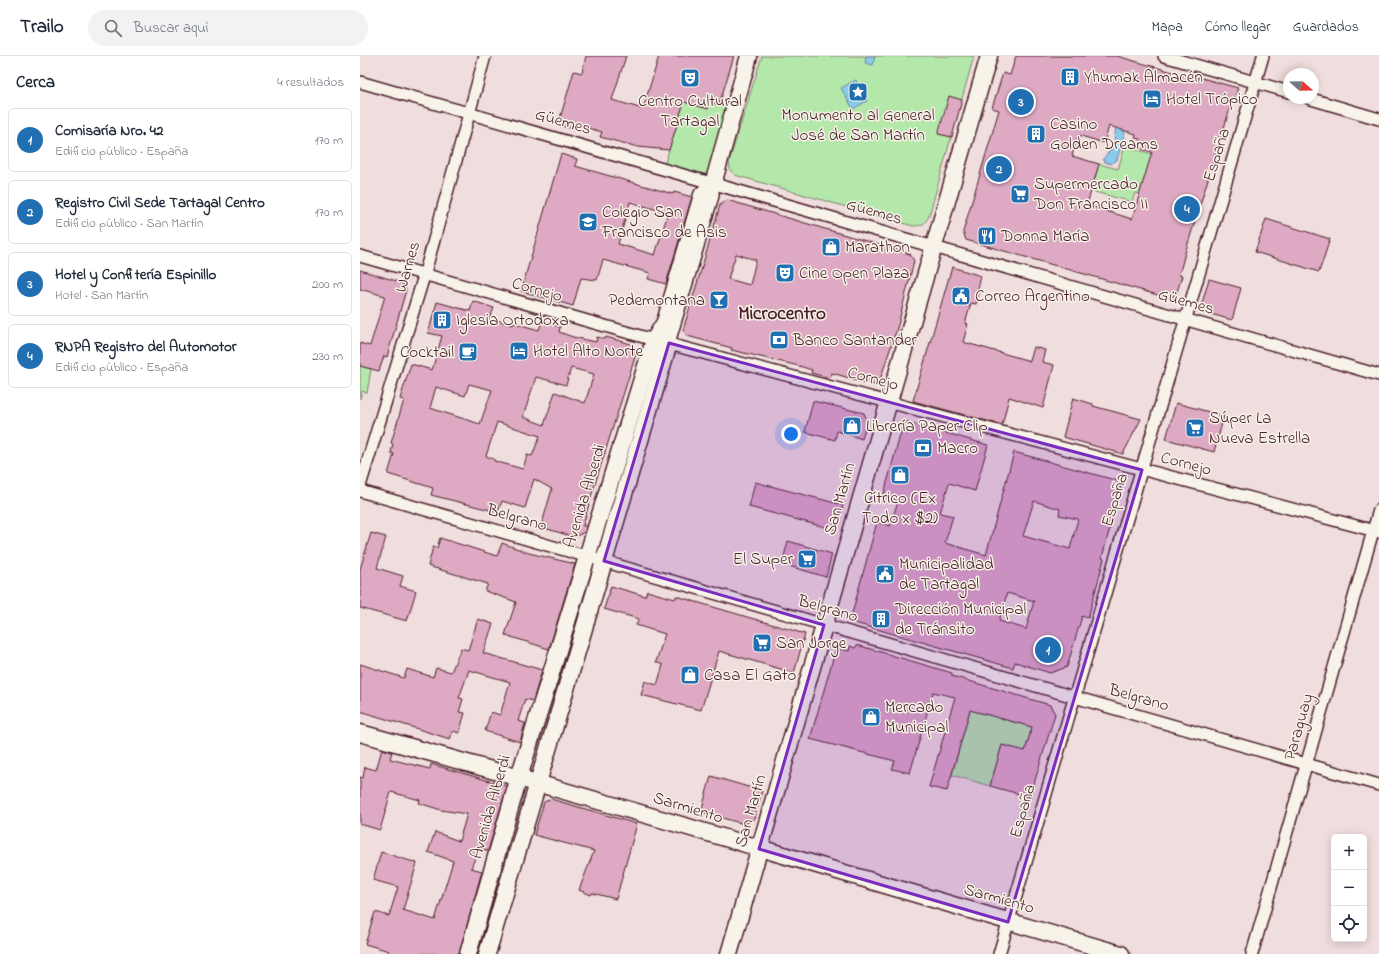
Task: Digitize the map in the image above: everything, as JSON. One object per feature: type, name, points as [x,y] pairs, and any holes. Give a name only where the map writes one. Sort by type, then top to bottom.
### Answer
[{"type":"street","name":"Warnes","points":[[360,486],[424,276],[485,56]]},
{"type":"street","name":"Avenida Alberdi","points":[[487,954],[604,561],[662,341],[665,322],[702,195],[713,184],[749,56]]},
{"type":"street","name":"San Martín","points":[[729,954],[888,401],[935,247],[990,56]]},
{"type":"street","points":[[1164,56],[1283,90]]},
{"type":"street","name":"España","points":[[999,954],[1263,56]]},
{"type":"street","name":"Güemes","points":[[360,82],[1379,375]]},
{"type":"street","points":[[1319,101],[1379,119]]},
{"type":"street","name":"Cornejo","points":[[360,256],[424,276],[662,341],[1142,470],[1376,531]]},
{"type":"street","name":"Avenida Alberdi","points":[[468,954],[519,777],[586,556],[662,341]]},
{"type":"street","name":"Belgrano","points":[[360,491],[1379,785]]},
{"type":"street","name":"Paraguay","points":[[1252,954],[1306,764],[1376,531],[1379,510]]},
{"type":"street","name":"Sarmiento","points":[[360,733],[538,782],[759,849],[1121,954]]},
{"type":"highlighted area","points":[[669,343],[1142,470],[1008,922],[759,849],[824,625],[604,561]]},
{"type":"green space","points":[[762,56],[974,56],[929,216],[925,223],[919,226],[913,226],[735,175],[730,170],[729,162]]},
{"type":"green space","points":[[684,102],[710,102],[728,108],[709,172],[702,177],[664,166]]},
{"type":"green space","points":[[1125,146],[1152,154],[1140,194],[1135,193],[1132,202],[1091,191],[1099,164],[1118,169]]},
{"type":"green space","points":[[360,366],[371,369],[367,393],[362,391],[360,399]]},
{"type":"green space","points":[[970,710],[1032,727],[1025,751],[1002,745],[990,786],[952,775]]},
{"type":"water","points":[[866,56],[875,56],[873,65],[865,63]]},
{"type":"water","points":[[856,80],[858,85],[852,88],[850,92],[853,98],[859,100],[865,97],[867,101],[853,109],[841,88]]},
{"type":"water","points":[[1116,127],[1125,130],[1125,133],[1117,160],[1111,164],[1105,162],[1103,159],[1113,147]]},
{"type":"building","points":[[586,56],[626,56],[612,100],[643,109],[659,56],[734,56],[719,105],[710,102],[708,109],[684,102],[669,150],[638,147],[600,137],[602,132],[581,126],[580,131],[558,125],[574,71],[582,73]]},
{"type":"building","points":[[1016,56],[1117,56],[1197,79],[1198,77],[1238,88],[1233,103],[1232,102],[1185,253],[1179,275],[1182,276],[1176,295],[1168,298],[966,240],[963,232],[999,110],[992,108],[1003,73],[1010,75]],"holes":[[[1109,126],[1136,134],[1135,138],[1140,139],[1138,148],[1152,152],[1132,219],[1087,205],[1099,164],[1072,156],[1078,135],[1104,143]]]},
{"type":"building","points":[[949,96],[962,100],[952,137],[938,134]]},
{"type":"building","points":[[561,154],[577,159],[575,166],[673,194],[674,192],[692,197],[666,284],[648,279],[650,273],[603,260],[597,280],[581,278],[573,306],[521,291]],"holes":[[[630,202],[668,213],[655,255],[618,244]]]},
{"type":"building","points":[[727,200],[910,254],[914,261],[898,325],[879,383],[874,385],[832,373],[830,378],[811,373],[812,370],[799,366],[731,350],[732,348],[687,336],[683,330],[720,205]],"holes":[[[736,254],[756,260],[750,285],[728,279]]]},
{"type":"building","points":[[1266,219],[1330,239],[1319,272],[1255,252]]},
{"type":"building","points":[[952,267],[981,276],[978,289],[980,290],[976,304],[971,303],[965,324],[968,324],[963,342],[1030,361],[1034,347],[1045,350],[1042,362],[1054,365],[1043,408],[1009,397],[1002,425],[913,401]]},
{"type":"building","points":[[360,270],[403,283],[406,290],[387,357],[384,356],[379,371],[360,366],[360,343],[370,346],[385,296],[360,289]]},
{"type":"building","points":[[1209,279],[1241,288],[1232,320],[1207,313],[1202,303]]},
{"type":"building","points":[[473,301],[494,308],[490,318],[513,325],[514,323],[539,330],[542,321],[560,327],[559,332],[573,337],[596,342],[597,337],[605,339],[606,337],[631,344],[636,354],[590,500],[583,526],[586,526],[585,532],[574,537],[541,527],[552,489],[534,479],[525,508],[502,501],[498,512],[431,495],[433,488],[388,474],[394,454],[391,453],[393,444],[391,443],[404,400],[400,399],[411,364],[432,370],[442,336],[428,333],[437,302],[470,311]],"holes":[[[571,368],[594,374],[585,403],[555,392],[544,425],[523,417],[536,377],[566,385]],[[469,384],[492,390],[480,424],[430,408],[436,387],[465,396]],[[497,422],[540,436],[532,456],[527,455],[523,469],[494,461],[494,459],[486,456]]]},
{"type":"building","points":[[1073,398],[1093,404],[1093,406],[1141,419],[1123,454],[1063,437]]},
{"type":"building","points":[[813,401],[864,413],[867,421],[862,439],[837,431],[835,440],[805,432]]},
{"type":"building","name":"Súper La Nueva Estrella","points":[[1176,403],[1224,416],[1214,452],[1166,439]]},
{"type":"building","points":[[904,421],[988,445],[975,491],[949,483],[940,513],[953,516],[945,543],[986,555],[1014,452],[1122,482],[1102,558],[1104,559],[1088,618],[1082,616],[1067,667],[1050,673],[1015,662],[1013,668],[855,623],[851,617],[877,522],[890,526],[898,501],[883,497]],"holes":[[[1034,501],[1060,509],[1059,515],[1078,519],[1070,549],[1023,536]],[[1007,593],[1034,601],[1026,629],[999,621]]]},
{"type":"building","points":[[755,482],[843,505],[836,530],[749,507]]},
{"type":"building","points":[[371,533],[386,537],[377,568],[403,576],[400,586],[416,591],[407,621],[360,608],[360,569]]},
{"type":"building","points":[[440,538],[497,556],[502,543],[529,553],[575,564],[549,649],[505,635],[516,602],[485,591],[488,584],[428,566],[433,547],[437,548]]},
{"type":"building","name":"El Super","points":[[788,541],[832,554],[826,577],[782,564]]},
{"type":"building","points":[[611,586],[645,596],[647,591],[675,599],[676,596],[805,634],[794,673],[719,651],[701,710],[641,695],[645,681],[657,685],[663,665],[656,662],[665,634],[636,625],[639,619],[604,609]]},
{"type":"building","points":[[478,619],[493,624],[483,653],[542,670],[533,701],[525,699],[518,721],[525,723],[520,742],[485,731],[491,712],[500,715],[510,682],[469,670],[459,698],[463,699],[459,712],[465,713],[459,733],[453,731],[450,739],[360,711],[360,664],[404,678],[407,669],[433,677],[436,668],[451,672],[461,648],[468,650]]},
{"type":"building","name":"Mercado Municipal","points":[[857,645],[952,673],[952,676],[1050,705],[1055,714],[1030,797],[990,786],[1002,745],[1025,751],[1032,727],[970,710],[947,791],[929,787],[955,697],[933,692],[910,773],[892,769],[895,761],[810,739],[836,648],[849,651],[850,646],[855,648]]},
{"type":"building","points":[[382,749],[392,752],[390,759],[430,769],[431,764],[507,786],[488,851],[479,848],[471,868],[482,871],[459,954],[388,954],[389,951],[365,944],[375,912],[389,916],[398,887],[373,880],[381,852],[417,863],[403,910],[435,920],[453,861],[428,852],[435,832],[459,841],[467,814],[441,810],[419,803],[420,800],[391,792],[380,830],[360,824],[360,777],[363,778],[365,767],[376,770]]},
{"type":"building","points":[[711,776],[762,791],[754,819],[744,824],[701,812]]},
{"type":"building","points":[[551,799],[637,824],[616,899],[592,893],[591,895],[579,890],[594,851],[534,835],[544,802]]},
{"type":"place","name":"Yhumak Almacén","points":[[1070,77]]},
{"type":"place","name":"Centro Cultural Tartagal","points":[[690,78]]},
{"type":"place","name":"Monumento al General José de San Martín","points":[[858,92]]},
{"type":"place","name":"Hotel Trópico","points":[[1152,99]]},
{"type":"place","name":"Hotel y Confitería Espinillo","points":[[1021,102]]},
{"type":"place","name":"Casino Golden Dreams","points":[[1036,134]]},
{"type":"place","name":"Registro Civil Sede Tartagal Centro","points":[[999,169]]},
{"type":"place","name":"Supermercado Don Francisco II","points":[[1020,194]]},
{"type":"place","name":"RNPA Registro del Automotor","points":[[1187,209]]},
{"type":"place","name":"Colegio San Francisco de Asis","points":[[588,222]]},
{"type":"place","name":"Donna María","points":[[987,236]]},
{"type":"place","name":"Marathon","points":[[831,247]]},
{"type":"place","name":"Cine Open Plaza","points":[[785,273]]},
{"type":"place","name":"Correo Argentino","points":[[961,296]]},
{"type":"place","name":"Pedemontana","points":[[719,300]]},
{"type":"place","name":"Iglesia Ortodoxa","points":[[442,320]]},
{"type":"place","name":"Banco Santander","points":[[779,340]]},
{"type":"place","name":"Hotel Alto Norte","points":[[519,351]]},
{"type":"place","name":"Cocktail","points":[[468,352]]},
{"type":"place","name":"Librería Paper Clip","points":[[852,426]]},
{"type":"place","name":"Súper La Nueva Estrella","points":[[1195,428]]},
{"type":"place","name":"Macro","points":[[923,448]]},
{"type":"place","name":"Cítrico (Ex Todo x $2)","points":[[900,475]]},
{"type":"place","name":"El Super","points":[[807,559]]},
{"type":"place","name":"Municipalidad de Tartagal","points":[[885,574]]},
{"type":"place","name":"Dirección Municipal de Tránsito","points":[[881,619]]},
{"type":"place","name":"San Jorge","points":[[762,643]]},
{"type":"place","name":"Comisaría Nro. 42","points":[[1048,650]]},
{"type":"place","name":"Casa El Gato","points":[[690,675]]},
{"type":"place","name":"Mercado Municipal","points":[[871,717]]},
{"type":"district","name":"Microcentro","points":[[782,314]]}]
